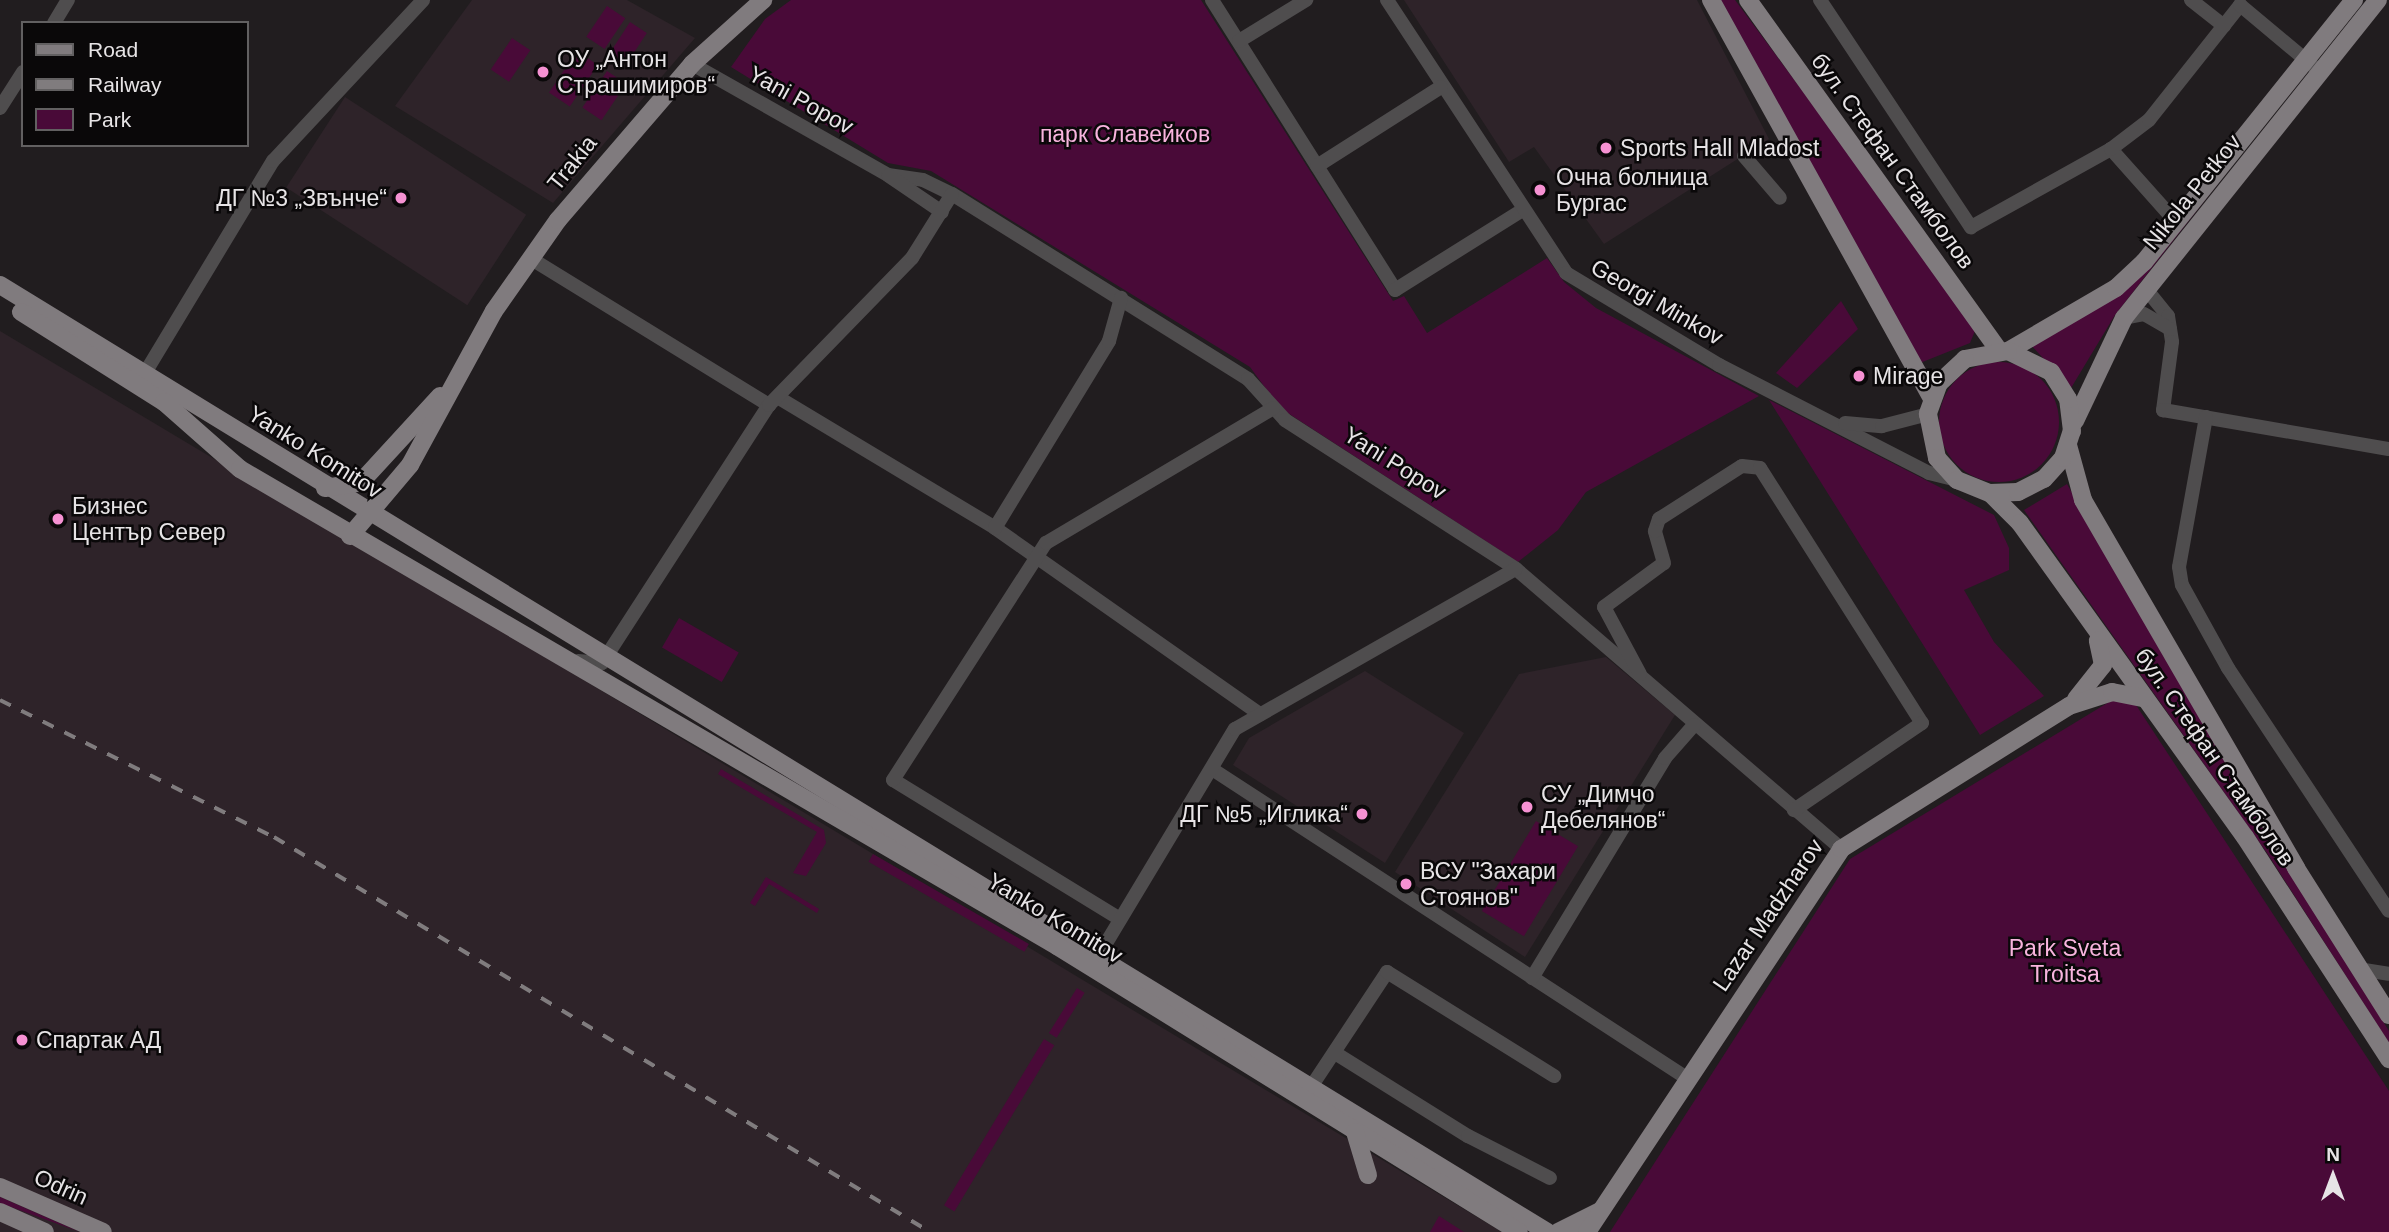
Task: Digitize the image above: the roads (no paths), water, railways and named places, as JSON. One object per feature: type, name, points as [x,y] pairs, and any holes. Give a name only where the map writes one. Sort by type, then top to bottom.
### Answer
[{"type":"main road","name":"Trakia","points":[[365,512],[396,486],[452,384],[530,258],[692,64],[763,0]]},
{"type":"main road","points":[[1711,0],[1930,406],[1937,458],[1957,480],[1990,494],[2038,483],[2070,438],[2068,399],[2052,372],[2004,350],[1951,369],[1930,406]]},
{"type":"main road","name":"бул. Стефан Стамболов","points":[[1748,0],[2004,350]]},
{"type":"main road","name":"Nikola Petkov","points":[[2004,350],[2116,288],[2176,222],[2304,59],[2354,0]]},
{"type":"main road","name":"Nikola Petkov","points":[[2070,438],[2083,393],[2124,318],[2378,0]]},
{"type":"main road","name":"Yanko Komitov","points":[[0,285],[145,373],[325,488],[1099,955],[1311,1087],[1387,1143],[1519,1232]]},
{"type":"main road","name":"Yanko Komitov","points":[[0,299],[164,402],[240,470],[507,630],[1057,946],[1355,1132],[1387,1143],[1547,1232]]},
{"type":"main road","name":"Trakia","points":[[386,459],[452,384]]},
{"type":"main road","name":"бул. Стефан Стамболов","points":[[2070,438],[2083,500],[2358,969],[2389,1016]]},
{"type":"main road","points":[[350,536],[365,512],[386,459]]},
{"type":"main road","points":[[325,488],[361,482],[386,459]]},
{"type":"main road","points":[[396,486],[393,505],[406,537]]},
{"type":"main road","name":"бул. Стефан Стамболов","points":[[1990,494],[2020,523],[2245,837],[2389,1059]]},
{"type":"main road","points":[[507,630],[512,611],[527,608]]},
{"type":"main road","name":"Lazar Madzharov","points":[[2069,706],[2104,665],[2094,627]]},
{"type":"main road","name":"Lazar Madzharov","points":[[1587,1232],[1841,849],[2069,706],[2112,692],[2143,698]]},
{"type":"main road","points":[[1355,1132],[1368,1175]]},
{"type":"main road","name":"Odrin","points":[[0,1186],[103,1232]]},
{"type":"main road","points":[[1559,1232],[1600,1211],[1600,1232]]},
{"type":"main road","name":"Odrin","points":[[0,1212],[45,1232]]},
{"type":"street","points":[[55,21],[68,0]]},
{"type":"street","points":[[145,373],[273,160],[423,0]]},
{"type":"street","points":[[1212,0],[1395,290],[1521,211]]},
{"type":"street","points":[[1239,41],[1306,0]]},
{"type":"street","name":"Georgi Minkov","points":[[1387,0],[1521,211],[1566,274],[1588,291],[1929,473],[1957,480]]},
{"type":"street","points":[[1820,0],[1971,227],[2111,149],[2148,120],[2242,3],[2320,71]]},
{"type":"street","points":[[2191,0],[2224,26]]},
{"type":"street","name":"Yani Popov","points":[[692,64],[888,175],[942,212]]},
{"type":"street","points":[[0,108],[21,75]]},
{"type":"street","points":[[1317,166],[1441,87]]},
{"type":"street","points":[[2111,149],[2176,222]]},
{"type":"street","points":[[1744,156],[1780,198]]},
{"type":"street","name":"Yani Popov","points":[[888,175],[923,180],[952,194],[1248,379],[1273,408],[1516,569],[1841,849]]},
{"type":"street","points":[[606,656],[774,402],[912,258],[952,194]]},
{"type":"street","points":[[530,258],[995,528],[1033,559],[1260,714]]},
{"type":"street","points":[[2146,289],[2163,306],[2170,330],[2163,410],[2389,449]]},
{"type":"street","points":[[995,528],[1109,341],[1121,298]]},
{"type":"street","points":[[2124,318],[2144,314],[2170,330]]},
{"type":"street","name":"Georgi Minkov","points":[[1830,419],[1882,426],[1930,406]]},
{"type":"street","points":[[1120,919],[893,780],[1033,559],[1073,524],[1192,461],[1273,408]]},
{"type":"street","points":[[2206,417],[2179,567],[2182,585],[2250,703],[2389,911]]},
{"type":"street","points":[[1642,680],[1604,607],[1664,563],[1655,531],[1659,519],[1742,466],[1760,468],[1922,723],[1794,810]]},
{"type":"street","points":[[1099,955],[1235,729],[1516,569]]},
{"type":"street","name":"Yanko Komitov","points":[[559,658],[597,666],[606,656]]},
{"type":"street","points":[[1532,978],[1665,758],[1694,725]]},
{"type":"street","points":[[1212,769],[1688,1079]]},
{"type":"street","points":[[2358,969],[2389,974]]},
{"type":"street","points":[[1311,1087],[1387,972],[1554,1076]]},
{"type":"street","points":[[1335,1053],[1468,1136],[1550,1178]]},
{"type":"railway","points":[[0,700],[274,837],[930,1232]]},
{"type":"place","name":"ОУ „Антон Страшимиров“","points":[[543,72]]},
{"type":"place","name":"Sports Hall Mladost","points":[[1606,148]]},
{"type":"place","name":"Oчна болница Бургас","points":[[1540,190]]},
{"type":"place","name":"ДГ №3 „Звънче“","points":[[401,198]]},
{"type":"place","name":"Mirage","points":[[1859,376]]},
{"type":"place","name":"Бизнес Център Север","points":[[58,519]]},
{"type":"place","name":"СУ „Димчо Дебелянов“","points":[[1527,807]]},
{"type":"place","name":"ДГ №5 „Иглика“","points":[[1362,814]]},
{"type":"place","name":"ВСУ \"Захари Стоянов\"","points":[[1406,884]]},
{"type":"place","name":"Спартак АД","points":[[22,1040]]},
{"type":"park label","name":"парк Славейков","points":[[1125,134]]},
{"type":"park label","name":"Park Sveta Troitsa","points":[[2065,961]]}]
